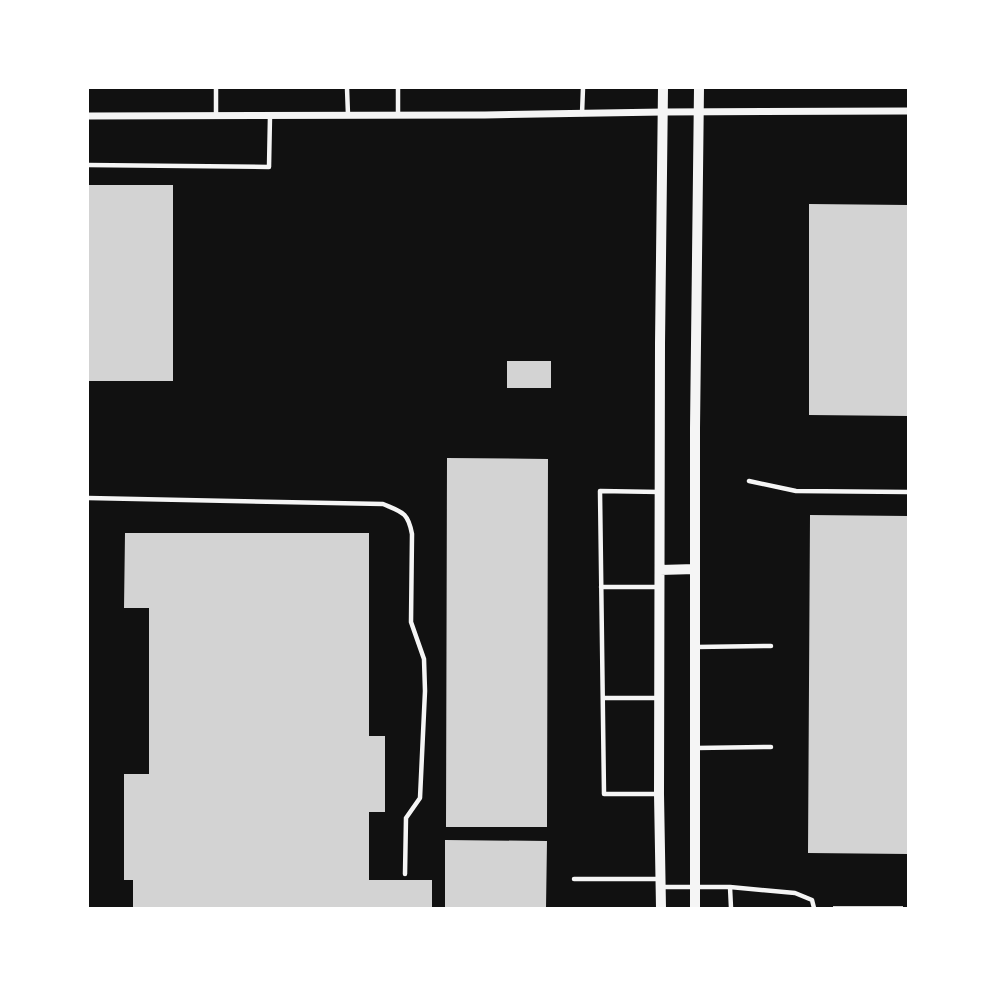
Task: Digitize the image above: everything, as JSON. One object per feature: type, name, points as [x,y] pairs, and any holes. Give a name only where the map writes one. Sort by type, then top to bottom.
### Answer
[{"type":"street","points":[[661,908],[659,698],[663,88]]},
{"type":"street","points":[[695,908],[695,429],[699,88]]},
{"type":"street","points":[[88,116],[908,111]]},
{"type":"street","points":[[660,570],[695,569]]},
{"type":"lane","points":[[215,88],[216,116]]},
{"type":"lane","points":[[347,88],[348,116]]},
{"type":"lane","points":[[398,88],[398,116]]},
{"type":"lane","points":[[582,114],[583,88]]},
{"type":"lane","points":[[88,164],[270,167],[270,116]]},
{"type":"lane","points":[[749,481],[796,491],[908,492]]},
{"type":"lane","points":[[659,794],[604,794],[600,491],[661,492]]},
{"type":"lane","points":[[88,498],[383,504],[401,512],[410,521],[411,622],[424,659],[425,691],[420,797],[406,818],[405,874]]},
{"type":"lane","points":[[601,587],[660,587]]},
{"type":"lane","points":[[695,647],[771,646]]},
{"type":"lane","points":[[603,698],[659,698]]},
{"type":"lane","points":[[695,748],[771,747]]},
{"type":"lane","points":[[574,879],[794,892],[811,900],[814,908]]},
{"type":"lane","points":[[730,887],[731,908]]},
{"type":"building","points":[[88,185],[173,185],[173,381],[88,381]]},
{"type":"building","points":[[809,204],[908,205],[908,416],[809,415]]},
{"type":"building","points":[[507,361],[551,361],[551,388],[507,388]]},
{"type":"building","points":[[447,458],[548,459],[547,827],[446,827]]},
{"type":"building","points":[[810,515],[908,516],[908,854],[808,853]]},
{"type":"building","points":[[125,533],[369,533],[369,736],[385,736],[385,812],[369,812],[369,880],[432,880],[432,908],[133,908],[133,880],[124,880],[124,774],[149,774],[149,608],[124,608]]},
{"type":"building","points":[[445,840],[547,841],[546,908],[445,908]]},
{"type":"building","points":[[903,906],[903,908],[833,908]]}]
